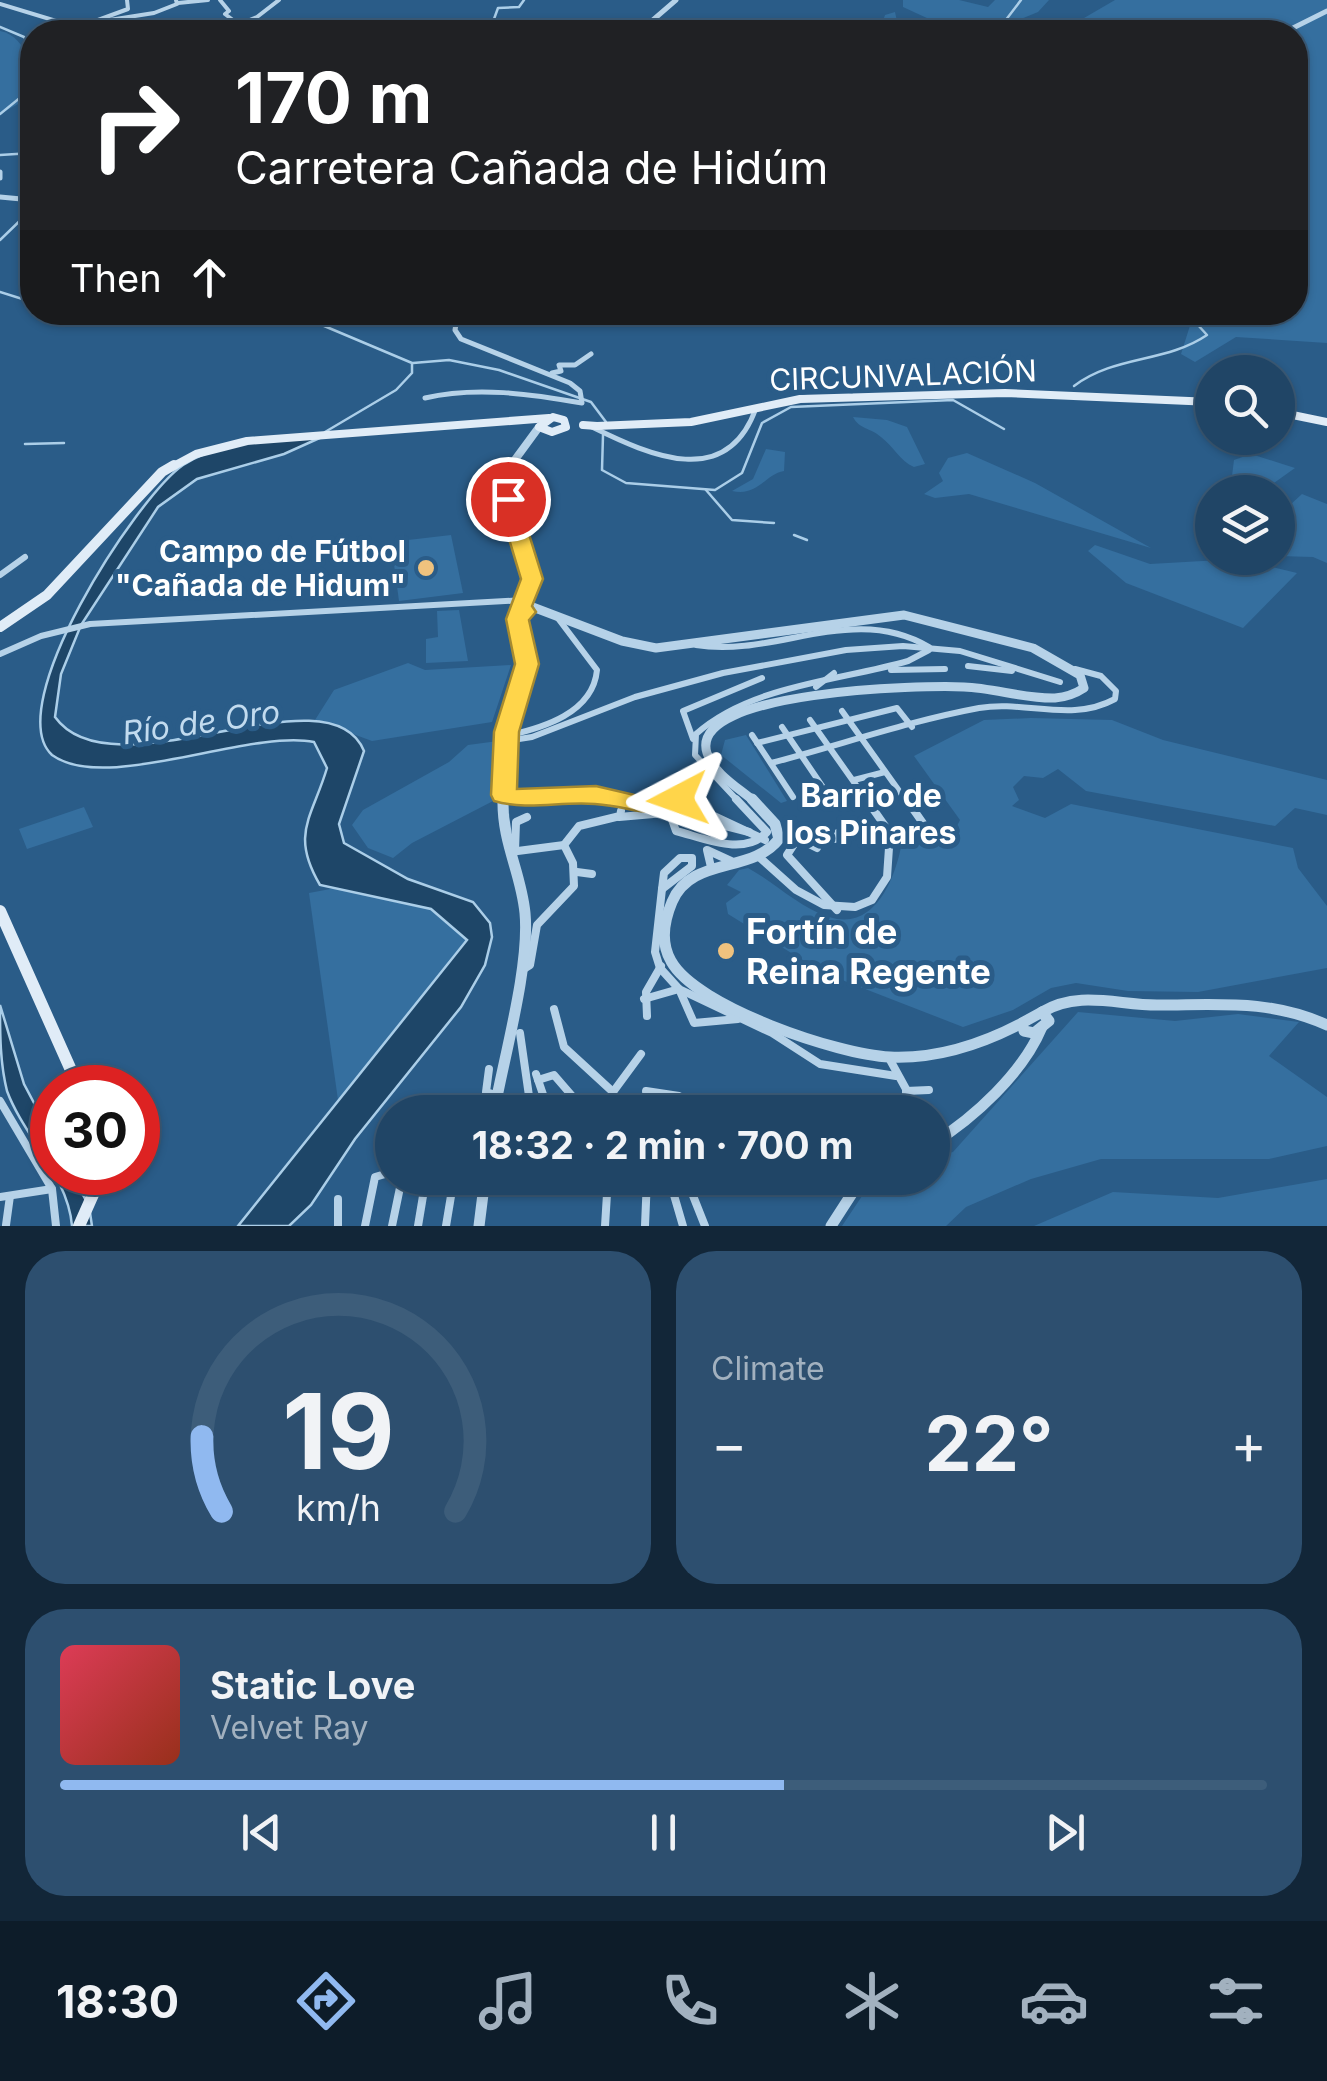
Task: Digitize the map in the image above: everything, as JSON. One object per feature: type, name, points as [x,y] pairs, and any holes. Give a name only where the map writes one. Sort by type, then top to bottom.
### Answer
[{"type":"main road","name":"CIRCUNVALACIÓN","points":[[560,428],[691,422],[800,399],[971,394],[1195,401]]},
{"type":"main road","points":[[1295,415],[1327,422]]},
{"type":"main road","points":[[539,426],[550,418]]},
{"type":"main road","points":[[0,627],[47,595],[168,468],[218,446],[504,419],[550,418],[560,428]]},
{"type":"main road","points":[[504,419],[560,428]]},
{"type":"main road","points":[[0,911],[68,1065]]},
{"type":"main road","points":[[79,1226],[94,1195]]},
{"type":"street","points":[[98,20],[128,9],[126,0]]},
{"type":"street","points":[[98,20],[154,13],[177,1],[208,0]]},
{"type":"street","points":[[220,0],[229,11],[224,14],[232,20]]},
{"type":"street","points":[[245,20],[280,0]]},
{"type":"street","points":[[653,20],[676,0]]},
{"type":"street","points":[[0,4],[42,12],[52,20]]},
{"type":"street","points":[[425,398],[454,391],[550,396],[578,406],[582,397],[551,374],[460,339],[456,325]]},
{"type":"street","points":[[551,374],[561,371],[560,365],[575,365],[590,354]]},
{"type":"street","points":[[591,427],[665,458],[708,459],[739,440],[757,413],[756,406]]},
{"type":"street","points":[[497,1095],[520,970],[524,906],[510,852],[503,802],[506,738],[527,664],[524,609],[531,570],[508,499],[511,458],[539,426]]},
{"type":"street","points":[[528,440],[560,428]]},
{"type":"street","points":[[0,565],[4,573],[25,557]]},
{"type":"street","points":[[0,654],[81,625],[524,609],[554,615],[636,646],[696,644],[904,616],[1034,648],[1088,677],[1106,679],[1116,690],[1115,698],[1107,704],[1060,710],[990,706],[771,763]]},
{"type":"street","points":[[506,738],[586,702],[598,676],[554,615]]},
{"type":"street","points":[[696,644],[725,647],[852,628],[898,633],[929,648]]},
{"type":"street","points":[[506,738],[555,728],[636,697],[706,679],[724,669],[760,670],[784,660],[810,660],[848,648],[929,648],[984,656],[1019,673]]},
{"type":"street","points":[[693,739],[704,721],[729,707],[880,670],[929,648]]},
{"type":"street","points":[[968,666],[1060,682]]},
{"type":"street","points":[[880,670],[945,670]]},
{"type":"street","points":[[815,688],[834,673]]},
{"type":"street","points":[[766,839],[765,825],[711,760],[704,742],[716,722],[742,712],[828,694],[894,687],[979,688],[1064,698],[1081,692],[1088,677]]},
{"type":"street","points":[[674,726],[679,714],[762,678]]},
{"type":"street","points":[[752,681],[758,690]]},
{"type":"street","points":[[793,797],[754,739],[788,735],[897,708],[912,727]]},
{"type":"street","points":[[842,712],[925,826]]},
{"type":"street","points":[[679,714],[693,739],[700,764],[778,828],[777,845],[758,856],[709,862]]},
{"type":"street","points":[[758,856],[814,902],[837,910],[862,906],[878,893],[887,877],[892,844],[887,827],[810,720]]},
{"type":"street","points":[[782,727],[835,804]]},
{"type":"street","points":[[530,730],[555,728]]},
{"type":"street","points":[[854,780],[885,772]]},
{"type":"street","points":[[503,802],[596,795],[643,806],[678,799],[742,834],[750,832],[766,839]]},
{"type":"street","points":[[510,852],[564,845],[582,825],[620,814],[709,817]]},
{"type":"street","points":[[670,814],[676,831],[738,846],[766,839]]},
{"type":"street","points":[[510,852],[516,822],[527,817]]},
{"type":"street","points":[[837,910],[784,852],[800,839],[835,838],[838,833]]},
{"type":"street","points":[[544,834],[550,847]]},
{"type":"street","points":[[800,839],[818,848]]},
{"type":"street","points":[[564,845],[577,870],[592,874]]},
{"type":"street","points":[[732,861],[719,853],[690,879],[665,903],[654,935],[660,968],[679,989],[694,1023],[741,1019]]},
{"type":"street","points":[[520,970],[530,964],[538,924],[564,900],[577,870]]},
{"type":"street","points":[[662,890],[664,933],[671,960],[690,982],[842,1051],[889,1057],[956,1049],[1024,1029],[1072,1000],[1155,1006],[1253,1003],[1327,1025]]},
{"type":"street","points":[[647,1016],[644,1000],[660,968],[671,960]]},
{"type":"street","points":[[644,1000],[679,989],[829,1068],[896,1076]]},
{"type":"street","points":[[554,1009],[555,1027],[570,1056],[613,1092]]},
{"type":"street","points":[[950,1132],[970,1119],[1039,1038],[1045,1019]]},
{"type":"street","points":[[1024,1029],[1025,1052]]},
{"type":"street","points":[[520,1033],[529,1095]]},
{"type":"street","points":[[613,1095],[640,1054]]},
{"type":"street","points":[[889,1057],[906,1095]]},
{"type":"street","points":[[488,1095],[489,1069]]},
{"type":"street","points":[[542,1095],[537,1077],[554,1075],[571,1095]]},
{"type":"street","points":[[906,1091],[929,1090]]},
{"type":"street","points":[[646,1091],[672,1095]]},
{"type":"street","points":[[0,1101],[30,1152]]},
{"type":"street","points":[[365,1226],[375,1177]]},
{"type":"street","points":[[6,1225],[5,1196],[30,1192]]},
{"type":"street","points":[[53,1195],[56,1226]]},
{"type":"street","points":[[392,1226],[398,1195]]},
{"type":"street","points":[[418,1226],[423,1195]]},
{"type":"street","points":[[446,1226],[451,1195]]},
{"type":"street","points":[[479,1226],[484,1195]]},
{"type":"street","points":[[605,1226],[607,1195]]},
{"type":"street","points":[[645,1226],[646,1195]]},
{"type":"street","points":[[675,1195],[683,1226]]},
{"type":"street","points":[[693,1195],[705,1226]]},
{"type":"street","points":[[831,1226],[851,1195]]},
{"type":"street","points":[[338,1199],[338,1226]]},
{"type":"shaded area","points":[[903,0],[959,0],[988,7],[995,0],[1049,0],[1038,12],[1018,20],[925,20],[929,19],[903,7]]},
{"type":"shaded area","points":[[1115,0],[1327,0],[1327,343],[1236,337],[1206,355],[1195,355],[1195,362],[1181,354],[1190,325],[1308,325],[1308,20],[1081,20]]},
{"type":"shaded area","points":[[895,12],[897,20],[883,20],[885,15]]},
{"type":"shaded area","points":[[0,31],[10,34],[20,45],[20,103],[0,114]]},
{"type":"shaded area","points":[[853,417],[887,420],[907,427],[925,464],[909,464]]},
{"type":"shaded area","name":"Río de Oro","points":[[324,436],[284,454],[197,479],[158,507],[81,625],[61,674],[55,717],[83,738],[123,744],[169,741],[266,724],[309,721],[343,728],[364,751],[339,824],[344,843],[408,879],[473,902],[490,923],[492,937],[485,965],[461,1007],[390,1095],[375,1095],[375,1114],[311,1205],[289,1226],[238,1226],[467,940],[431,909],[320,885],[306,852],[305,839],[327,768],[314,742],[253,744],[106,768],[76,765],[52,755],[41,730],[44,694],[58,651],[80,604],[135,517],[162,485],[198,456],[270,441]]},
{"type":"shaded area","points":[[766,449],[785,452],[784,471],[748,491],[732,491],[753,479]]},
{"type":"shaded area","points":[[967,453],[1035,483],[1151,548],[969,494],[935,498],[924,494],[943,481],[939,473],[948,458]]},
{"type":"shaded area","points":[[1254,455],[1295,468],[1285,475],[1232,475],[1234,460]]},
{"type":"shaded area","points":[[1302,494],[1327,504],[1327,563],[1313,557],[1295,556],[1295,500]]},
{"type":"shaded area","name":"Campo de Fútbol \"Cañada de Hidum\"","points":[[451,535],[463,593],[399,601],[391,542]]},
{"type":"shaded area","points":[[1095,545],[1150,564],[1195,561],[1195,575],[1297,573],[1243,628],[1126,583],[1088,551]]},
{"type":"shaded area","points":[[459,610],[468,661],[426,663],[426,639],[438,637],[437,611]]},
{"type":"shaded area","points":[[408,663],[425,670],[511,665],[492,722],[372,741],[315,720],[334,690]]},
{"type":"shaded area","points":[[984,720],[1112,720],[1163,740],[1327,780],[1327,815],[1295,808],[1275,826],[1086,791],[1058,769],[1043,778],[1024,776],[1013,787],[1019,800],[1012,806],[1045,818],[1071,804],[1293,848],[1298,868],[1327,906],[1327,968],[1198,992],[1128,991],[1076,983],[1051,988],[1013,1010],[963,1027],[824,973],[728,914],[726,903],[741,892],[727,885],[739,870],[748,868],[808,908],[829,917],[845,919],[871,909],[889,885],[902,842],[957,826],[960,820],[914,756]]},
{"type":"shaded area","points":[[746,735],[787,801],[781,803],[721,755],[725,740]]},
{"type":"shaded area","points":[[498,741],[490,790],[495,790],[495,800],[412,843],[393,858],[368,848],[352,825],[363,810],[449,762],[468,745]]},
{"type":"shaded area","points":[[84,807],[93,827],[27,849],[19,829]]},
{"type":"shaded area","points":[[341,887],[431,909],[468,940],[338,1100],[309,893]]},
{"type":"shaded area","points":[[0,1005],[30,1095],[30,1134],[7,1091]]},
{"type":"shaded area","points":[[1078,1012],[1175,1021],[1238,1014],[1299,1022],[1269,1056],[1327,1097],[1327,1146],[1269,1159],[1101,1159],[1031,1179],[966,1207],[946,1226],[842,1226],[863,1195],[950,1195],[953,1152]]},
{"type":"shaded area","points":[[1327,1179],[1327,1226],[1034,1226],[1113,1192],[1218,1198]]},
{"type":"shaded area","points":[[65,1195],[83,1195],[92,1226],[72,1226]]},
{"type":"waterway","points":[[490,20],[498,8],[519,7],[524,0]]},
{"type":"waterway","points":[[1006,20],[1021,0]]},
{"type":"waterway","points":[[0,27],[20,35]]},
{"type":"waterway","points":[[0,114],[20,98]]},
{"type":"waterway","points":[[0,155],[20,154]]},
{"type":"waterway","points":[[0,240],[20,221]]},
{"type":"waterway","points":[[0,292],[20,298]]},
{"type":"waterway","points":[[322,325],[412,363],[412,373],[396,390],[325,432]]},
{"type":"waterway","points":[[1074,386],[1106,369],[1191,344],[1207,335],[1198,325]]},
{"type":"waterway","points":[[413,363],[449,360],[499,370],[591,402],[606,422]]},
{"type":"waterway","points":[[603,435],[602,470],[626,483],[715,490],[742,473],[762,423],[791,407],[953,400],[1004,429]]},
{"type":"waterway","points":[[25,444],[64,443]]},
{"type":"waterway","points":[[706,490],[732,520],[774,523]]},
{"type":"waterway","points":[[794,535],[807,540]]},
{"type":"place","name":"Campo de Fútbol \"Cañada de Hidum\"","points":[[426,568]]},
{"type":"place","name":"Fortín de Reina Regente","points":[[726,951]]},
{"type":"district","name":"Barrio de los Pinares","points":[[871,814]]},
{"type":"route","points":[[508,499],[532,579],[520,608],[525,612],[518,619],[527,664],[506,732],[504,795],[521,799],[596,795],[638,806],[678,799]]}]
